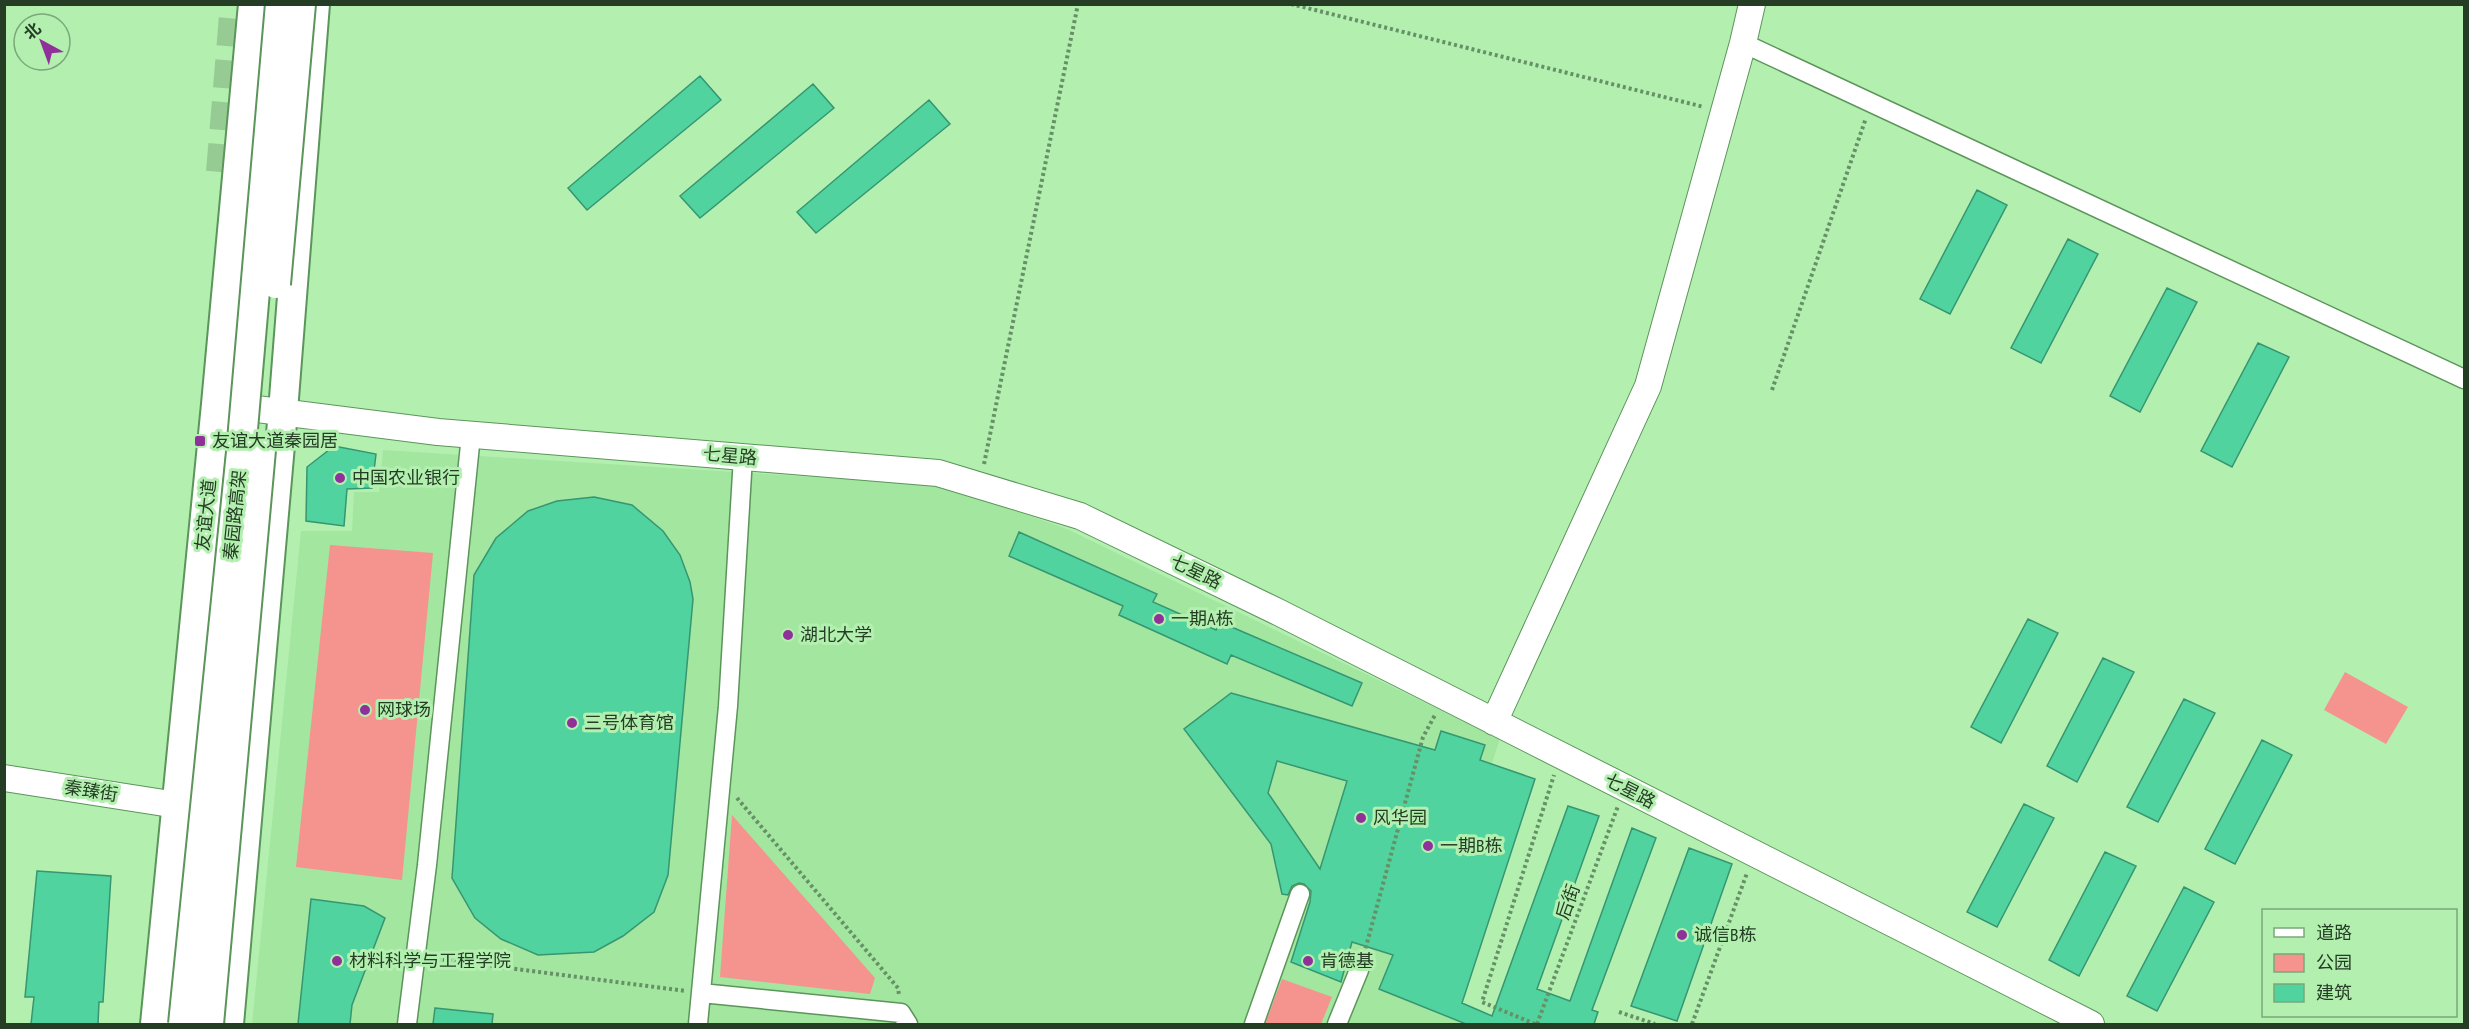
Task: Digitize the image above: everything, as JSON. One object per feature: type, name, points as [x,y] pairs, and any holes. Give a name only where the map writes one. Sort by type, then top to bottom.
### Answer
[{"type":"main road","name":"友谊大道","points":[[155,1024],[253,4]]},
{"type":"main road","name":"秦园路高架","points":[[183,1024],[241,452],[280,4]]},
{"type":"main road","name":"秦园路高架","points":[[209,1024],[300,4]]},
{"type":"main road","points":[[229,1024],[283,411],[315,4]]},
{"type":"main road","points":[[220,172],[219,199],[228,267]]},
{"type":"street","points":[[1494,722],[1648,386],[1743,44],[1752,4]]},
{"type":"street","points":[[1743,44],[2464,379]]},
{"type":"street","name":"七星路","points":[[216,404],[471,435],[938,473],[1080,516],[1280,613],[2091,1024]]},
{"type":"street","points":[[407,1024],[427,865],[471,435]]},
{"type":"street","points":[[698,1024],[728,706],[743,457]]},
{"type":"street","name":"秦臻街","points":[[4,778],[177,805]]},
{"type":"street","points":[[1254,1024],[1300,894]]},
{"type":"street","points":[[1337,1024],[1359,969]]},
{"type":"street","points":[[701,993],[904,1019]]},
{"type":"path","points":[[980,486],[1078,4]]},
{"type":"path","points":[[1291,4],[1724,112]]},
{"type":"path","points":[[1772,390],[1871,103]]},
{"type":"path","points":[[1359,969],[1376,916],[1423,737],[1446,698]]},
{"type":"path","points":[[1536,1024],[1482,1002],[1560,755]]},
{"type":"path","points":[[721,779],[898,988],[904,1019]]},
{"type":"path","name":"后街","points":[[1536,1024],[1624,788]]},
{"type":"path","points":[[1692,1024],[1755,854]]},
{"type":"path","points":[[416,956],[701,993]]},
{"type":"path","points":[[1618,1012],[1654,1024]]},
{"type":"shaded area","name":"湖北大学","points":[[383,450],[943,485],[1067,529],[1500,739],[1418,985],[1509,1024],[252,1024],[301,531],[352,531],[354,492],[379,492]]},
{"type":"green space","name":"网球场","points":[[330,545],[433,553],[402,880],[296,867]]},
{"type":"green space","points":[[2345,672],[2408,707],[2386,744],[2324,710]]},
{"type":"green space","points":[[732,815],[875,978],[870,994],[720,977]]},
{"type":"green space","points":[[1282,979],[1332,997],[1321,1024],[1265,1024]]},
{"type":"building","points":[[700,76],[721,100],[587,210],[568,188]]},
{"type":"building","points":[[813,84],[834,108],[700,218],[680,196]]},
{"type":"building","points":[[929,100],[950,124],[816,233],[797,212]]},
{"type":"building","points":[[1977,190],[2007,205],[1950,314],[1920,299]]},
{"type":"building","points":[[2068,239],[2098,254],[2041,363],[2011,348]]},
{"type":"building","points":[[2167,288],[2197,302],[2140,412],[2110,396]]},
{"type":"building","points":[[2258,343],[2289,357],[2232,467],[2201,451]]},
{"type":"building","name":"中国农业银行","points":[[334,446],[376,454],[372,488],[347,489],[344,526],[306,521],[307,467]]},
{"type":"building","name":"三号体育馆","points":[[594,497],[632,505],[663,531],[680,555],[690,582],[693,599],[668,875],[654,912],[623,936],[594,952],[538,955],[501,939],[475,918],[452,878],[474,575],[496,538],[528,511],[557,501]]},
{"type":"building","name":"一期A栋","points":[[1019,532],[1157,594],[1153,602],[1216,630],[1220,622],[1362,683],[1352,706],[1231,655],[1227,664],[1119,615],[1123,606],[1009,556]]},
{"type":"building","points":[[2028,619],[2058,633],[2001,743],[1971,727]]},
{"type":"building","points":[[2103,658],[2134,672],[2077,782],[2047,766]]},
{"type":"building","points":[[1231,693],[1435,750],[1441,731],[1485,745],[1480,760],[1535,779],[1462,1003],[1492,1016],[1568,806],[1599,816],[1537,989],[1570,1001],[1632,828],[1656,838],[1592,1010],[1598,1012],[1594,1024],[1466,1024],[1379,989],[1393,955],[1352,942],[1341,982],[1291,962],[1310,902],[1311,891],[1304,884],[1299,883],[1292,886],[1288,895],[1282,894],[1271,844],[1184,729]],"holes":[[[1277,761],[1347,781],[1320,869],[1268,793]]]},
{"type":"building","points":[[2184,699],[2215,713],[2158,822],[2127,807]]},
{"type":"building","points":[[2262,740],[2292,755],[2235,864],[2205,849]]},
{"type":"building","points":[[2024,804],[2054,818],[1997,927],[1967,912]]},
{"type":"building","name":"诚信B栋","points":[[1689,848],[1732,864],[1677,1021],[1631,1006]]},
{"type":"building","points":[[2105,852],[2136,866],[2079,976],[2049,960]]},
{"type":"building","points":[[37,871],[111,876],[103,1002],[99,1002],[98,1024],[31,1024],[34,997],[25,997]]},
{"type":"building","points":[[2184,887],[2214,902],[2157,1011],[2127,996]]},
{"type":"building","name":"材料科学与工程学院","points":[[311,899],[364,906],[385,918],[352,1005],[350,1024],[298,1024]]},
{"type":"building","points":[[435,1008],[493,1014],[492,1024],[433,1024]]},
{"type":"tunnel","points":[[220,172],[234,4]]},
{"type":"place","name":"友谊大道秦园居","points":[[200,441]]},
{"type":"place","name":"中国农业银行","points":[[340,478]]},
{"type":"place","name":"一期A栋","points":[[1159,619]]},
{"type":"place","name":"湖北大学","points":[[788,635]]},
{"type":"place","name":"网球场","points":[[365,710]]},
{"type":"place","name":"三号体育馆","points":[[572,723]]},
{"type":"place","name":"风华园","points":[[1361,818]]},
{"type":"place","name":"一期B栋","points":[[1428,846]]},
{"type":"place","name":"诚信B栋","points":[[1682,935]]},
{"type":"place","name":"材料科学与工程学院","points":[[337,961]]},
{"type":"place","name":"肯德基","points":[[1308,961]]}]
